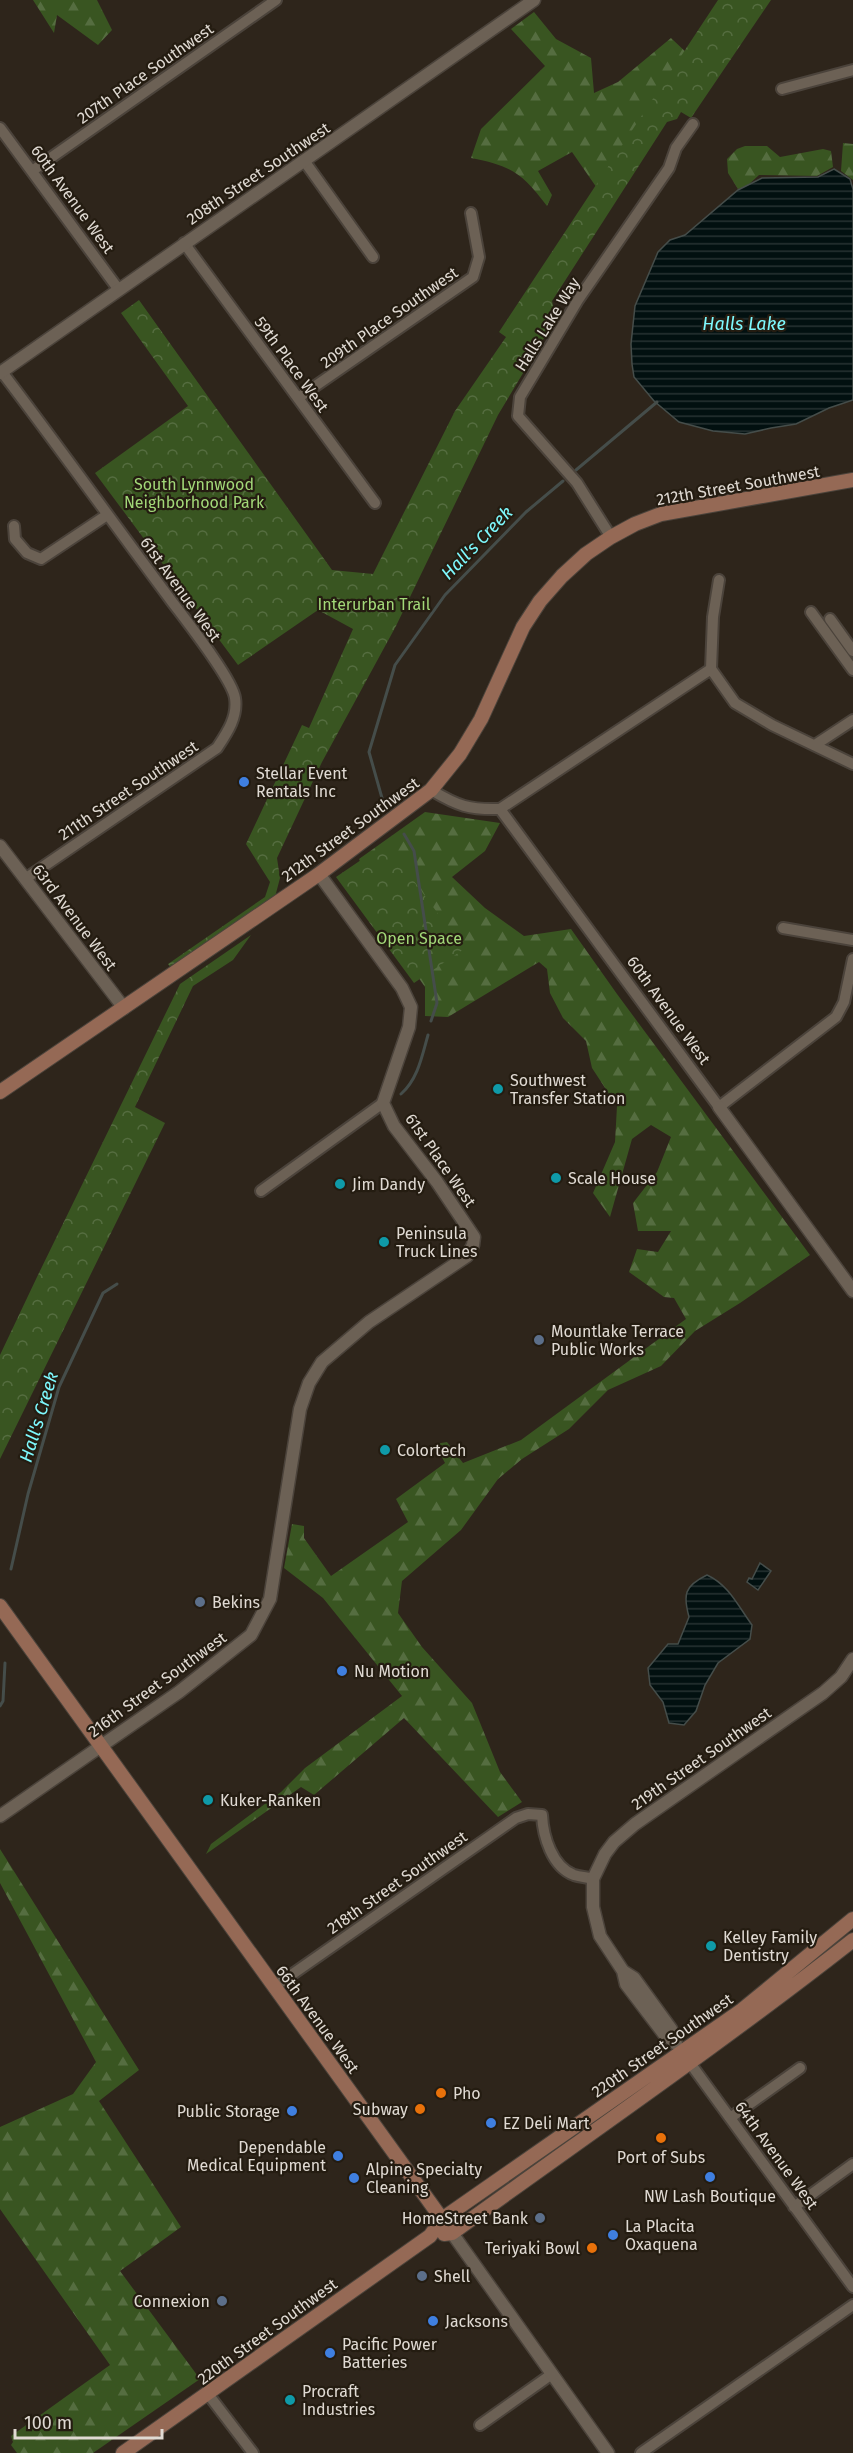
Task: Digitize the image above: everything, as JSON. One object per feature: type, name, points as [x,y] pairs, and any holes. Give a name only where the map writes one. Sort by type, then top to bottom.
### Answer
[{"type":"main road","name":"212th Street Southwest","points":[[0,1092],[319,874],[431,790],[460,754],[481,718],[523,627],[540,601],[562,576],[611,537],[661,514],[853,480]]},
{"type":"main road","name":"66th Avenue West","points":[[0,1606],[452,2234]]},
{"type":"main road","name":"220th Street Southwest","points":[[123,2453],[430,2236],[442,2219],[770,1988],[853,1919]]},
{"type":"main road","name":"220th Street Southwest","points":[[452,2234],[682,2052],[779,1998],[853,1940]]},
{"type":"main road","points":[[430,2236],[452,2234]]},
{"type":"street","name":"207th Place Southwest","points":[[32,171],[276,0]]},
{"type":"street","name":"208th Street Southwest","points":[[1,373],[534,0]]},
{"type":"street","points":[[782,89],[853,70]]},
{"type":"street","name":"Halls Lake Way","points":[[611,537],[577,483],[518,416],[520,398],[578,300],[669,168],[676,148],[693,124]]},
{"type":"street","name":"60th Avenue West","points":[[0,128],[119,290]]},
{"type":"street","points":[[304,162],[373,257]]},
{"type":"street","name":"209th Place Southwest","points":[[298,398],[473,277],[479,256],[471,213]]},
{"type":"street","name":"59th Place West","points":[[184,243],[375,503]]},
{"type":"street","name":"61st Avenue West","points":[[1,373],[191,627],[229,683],[235,698],[234,715]]},
{"type":"street","points":[[14,526],[15,539],[27,552],[41,559],[107,514]]},
{"type":"street","points":[[719,580],[713,617],[711,669],[735,703],[772,725],[853,764]]},
{"type":"street","points":[[811,612],[853,670]]},
{"type":"street","points":[[830,620],[853,651]]},
{"type":"street","points":[[431,790],[455,805],[479,810],[500,809],[711,669]]},
{"type":"street","name":"211th Street Southwest","points":[[25,879],[217,748],[229,732],[234,715]]},
{"type":"street","points":[[815,746],[853,720]]},
{"type":"street","name":"60th Avenue West","points":[[500,809],[853,1291]]},
{"type":"street","name":"63rd Avenue West","points":[[0,846],[124,1008]]},
{"type":"street","points":[[261,1191],[383,1103],[408,1027],[411,1007],[402,988],[319,874]]},
{"type":"street","points":[[783,928],[853,940]]},
{"type":"street","points":[[719,1107],[836,1017],[844,1002],[853,959]]},
{"type":"street","name":"61st Place West","points":[[383,1103],[394,1126],[437,1182],[474,1237],[473,1245]]},
{"type":"street","name":"216th Street Southwest","points":[[0,1816],[179,1692],[251,1635],[270,1599],[300,1409],[309,1383],[322,1362],[369,1322],[466,1256],[473,1245]]},
{"type":"street","name":"219th Street Southwest","points":[[593,1878],[614,1842],[636,1824],[823,1693],[841,1677],[853,1659]]},
{"type":"street","name":"218th Street Southwest","points":[[274,1987],[516,1818],[528,1814],[542,1815],[543,1833],[558,1863],[573,1875],[593,1878]]},
{"type":"street","name":"64th Avenue West","points":[[593,1878],[593,1906],[598,1929],[606,1947],[623,1971],[626,1984],[664,2034],[682,2052],[853,2287]]},
{"type":"street","points":[[730,2118],[800,2068]]},
{"type":"street","points":[[794,2207],[853,2164]]},
{"type":"street","name":"66th Avenue West","points":[[452,2234],[608,2453]]},
{"type":"street","points":[[641,2453],[853,2305]]},
{"type":"street","points":[[480,2425],[552,2374]]},
{"type":"street","points":[[208,2394],[253,2453]]},
{"type":"green space","points":[[33,0],[97,0],[112,30],[98,45],[57,15],[54,33]]},
{"type":"green space","points":[[718,0],[771,0],[691,118],[681,112],[677,119],[667,122],[552,301],[556,318],[498,415],[396,626],[322,762],[277,858],[280,878],[275,897],[171,968],[168,964],[265,897],[270,882],[246,844],[302,725],[309,728],[353,629],[318,610],[238,665],[95,473],[188,406],[121,313],[139,300],[332,570],[373,574],[455,411],[506,337],[499,332]]},
{"type":"green space","points":[[534,12],[556,39],[591,58],[594,93],[618,82],[671,38],[690,56],[599,191],[572,152],[538,171],[552,195],[547,206],[523,178],[497,164],[471,158],[481,129],[545,66],[511,29]]},
{"type":"green space","points":[[843,143],[853,144],[853,180],[841,171]]},
{"type":"green space","points":[[745,146],[767,146],[780,157],[823,149],[831,151],[833,167],[817,176],[759,175],[746,187],[738,189],[728,173],[727,159],[737,149]]},
{"type":"green space","points":[[425,812],[500,823],[485,851],[452,877],[485,908],[524,936],[571,929],[810,1255],[695,1331],[661,1366],[608,1390],[569,1429],[522,1459],[498,1479],[461,1530],[402,1581],[398,1613],[422,1647],[472,1703],[500,1772],[522,1802],[498,1817],[404,1718],[314,1795],[301,1787],[206,1854],[211,1844],[281,1792],[305,1768],[402,1696],[323,1598],[284,1568],[292,1524],[304,1526],[304,1538],[331,1576],[408,1522],[396,1499],[445,1463],[435,1444],[447,1442],[463,1463],[521,1440],[686,1319],[674,1298],[664,1297],[629,1272],[637,1249],[658,1252],[671,1231],[638,1231],[633,1203],[657,1172],[671,1137],[651,1125],[632,1139],[610,1217],[593,1193],[615,1142],[617,1106],[592,1068],[586,1041],[563,1018],[550,993],[547,969],[539,962],[448,1017],[425,1016],[425,987],[391,938],[359,859]]},
{"type":"green space","name":"Open Space","points":[[386,843],[464,949],[414,983],[336,877]]},
{"type":"green space","points":[[251,935],[233,960],[193,986],[135,1107],[165,1123],[0,1459],[0,1355],[37,1277],[180,984]]},
{"type":"green space","points":[[0,1849],[139,2070],[99,2101],[181,2227],[120,2271],[200,2379],[93,2453],[17,2453],[11,2445],[13,2442],[11,2436],[110,2365],[0,2209],[0,2127],[73,2094],[96,2062],[0,1883]]},
{"type":"water","name":"Halls Lake","points":[[834,169],[850,179],[853,189],[853,400],[829,408],[796,424],[745,434],[713,431],[679,422],[654,401],[634,377],[632,364],[631,344],[635,306],[658,252],[670,240],[685,235],[738,190],[762,178],[818,177]]},
{"type":"water","points":[[760,1563],[771,1571],[758,1590],[747,1582],[749,1578],[752,1579]]},
{"type":"water","points":[[707,1575],[727,1590],[752,1625],[750,1639],[718,1663],[705,1685],[696,1711],[684,1725],[669,1723],[663,1702],[650,1685],[648,1668],[668,1644],[678,1644],[689,1617],[686,1603],[687,1592],[694,1583]]},
{"type":"waterway","name":"Hall's Creek","points":[[576,470],[657,402]]},
{"type":"waterway","name":"Hall's Creek","points":[[382,798],[369,752],[395,665],[445,595],[526,512],[563,481]]},
{"type":"waterway","name":"Hall's Creek","points":[[404,834],[414,851],[437,1003],[431,1021]]},
{"type":"waterway","name":"Hall's Creek","points":[[401,1094],[412,1081],[428,1035]]},
{"type":"waterway","name":"Hall's Creek","points":[[11,1569],[28,1494],[59,1387],[103,1293],[117,1284]]},
{"type":"waterway","name":"Hall's Creek","points":[[0,1706],[3,1701],[5,1663]]},
{"type":"place","name":"Stellar Event Rentals Inc","points":[[244,782]]},
{"type":"place","name":"Southwest Transfer Station","points":[[498,1089]]},
{"type":"place","name":"Scale House","points":[[556,1178]]},
{"type":"place","name":"Jim Dandy","points":[[340,1184]]},
{"type":"place","name":"Peninsula Truck Lines","points":[[384,1242]]},
{"type":"place","name":"Mountlake Terrace Public Works","points":[[539,1340]]},
{"type":"place","name":"Colortech","points":[[385,1450]]},
{"type":"place","name":"Bekins","points":[[200,1602]]},
{"type":"place","name":"Nu Motion","points":[[342,1671]]},
{"type":"place","name":"Kuker-Ranken","points":[[208,1800]]},
{"type":"place","name":"Kelley Family Dentistry","points":[[711,1946]]},
{"type":"place","name":"Pho","points":[[441,2093]]},
{"type":"place","name":"Subway","points":[[420,2109]]},
{"type":"place","name":"Public Storage","points":[[292,2111]]},
{"type":"place","name":"EZ Deli Mart","points":[[491,2123]]},
{"type":"place","name":"Port of Subs","points":[[661,2138]]},
{"type":"place","name":"Dependable Medical Equipment","points":[[338,2156]]},
{"type":"place","name":"NW Lash Boutique","points":[[710,2177]]},
{"type":"place","name":"Alpine Specialty Cleaning","points":[[354,2178]]},
{"type":"place","name":"HomeStreet Bank","points":[[540,2218]]},
{"type":"place","name":"La Placita Oxaquena","points":[[613,2235]]},
{"type":"place","name":"Teriyaki Bowl","points":[[592,2248]]},
{"type":"place","name":"Shell","points":[[422,2276]]},
{"type":"place","name":"Connexion","points":[[222,2301]]},
{"type":"place","name":"Jacksons","points":[[433,2321]]},
{"type":"place","name":"Pacific Power Batteries","points":[[330,2353]]},
{"type":"place","name":"Procraft Industries","points":[[290,2400]]},
{"type":"park label","name":"South Lynnwood Neighborhood Park","points":[[194,493]]},
{"type":"park label","name":"Interurban Trail","points":[[374,604]]}]
